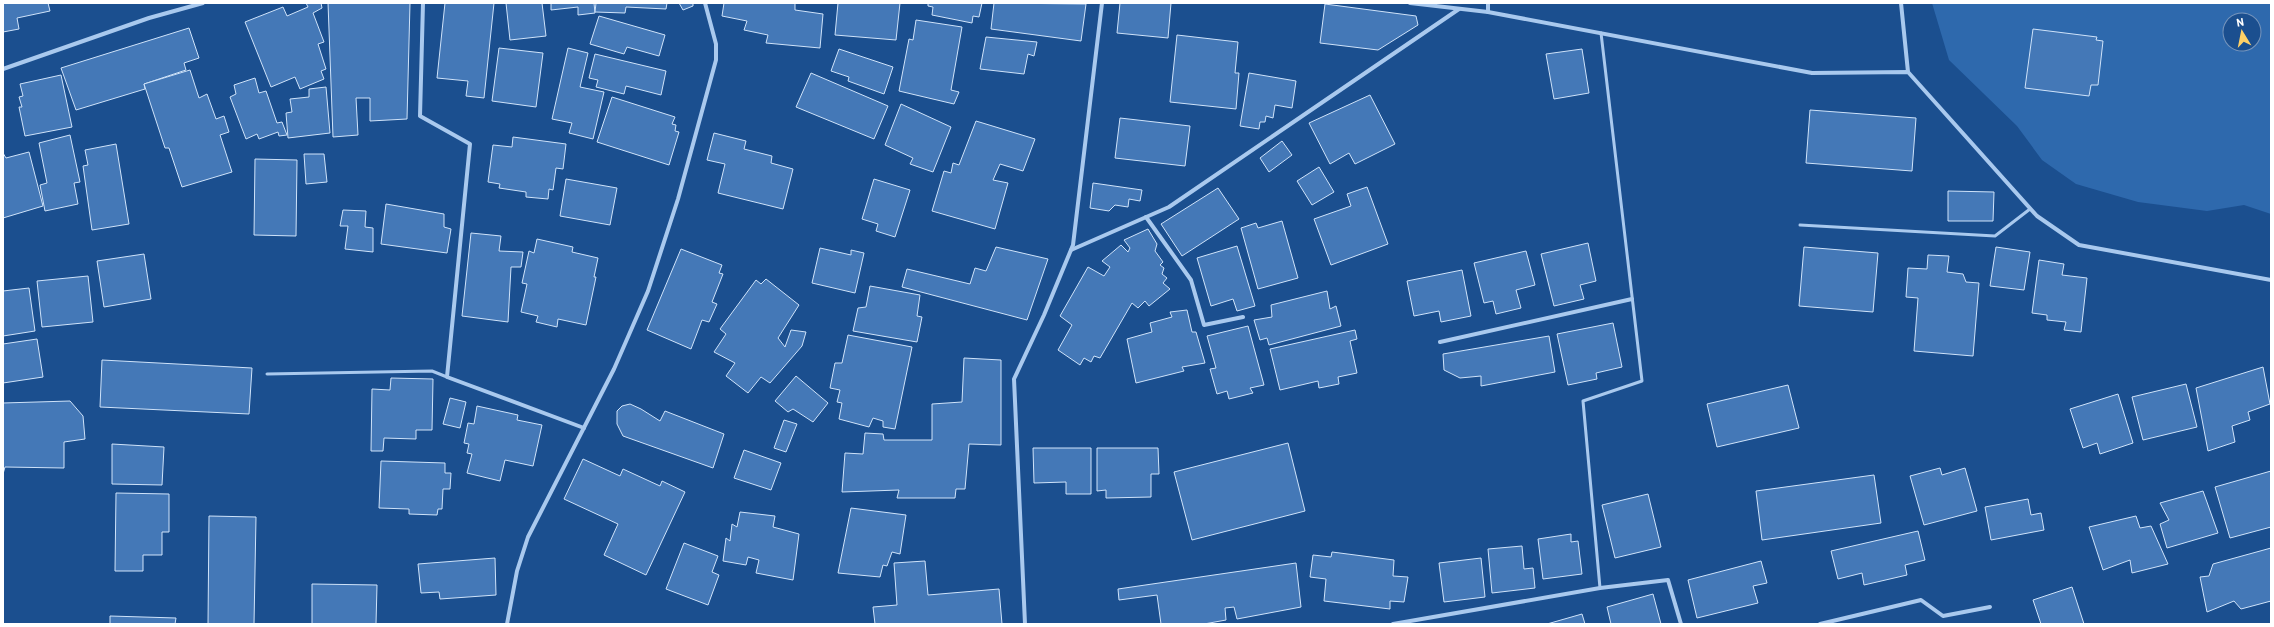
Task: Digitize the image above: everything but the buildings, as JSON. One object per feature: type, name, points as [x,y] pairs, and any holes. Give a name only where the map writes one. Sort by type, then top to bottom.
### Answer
[{"type":"street","points":[[3,69],[150,18],[203,3]]},
{"type":"street","points":[[423,3],[420,116],[470,144],[447,377],[584,428]]},
{"type":"street","points":[[507,624],[517,571],[528,537],[614,369],[648,291],[678,199],[716,60],[716,44],[705,3]]},
{"type":"street","points":[[1025,624],[1014,380],[1071,250],[1102,3]]},
{"type":"street","points":[[1410,3],[1488,12],[1812,73],[1908,72]]},
{"type":"street","points":[[1488,3],[1488,12]]},
{"type":"street","points":[[1901,3],[1908,72],[2036,216],[2079,245],[2271,280]]},
{"type":"street","points":[[1071,250],[1169,207],[1459,9]]},
{"type":"street","points":[[1146,217],[1191,280],[1204,325],[1243,317]]},
{"type":"street","points":[[1440,342],[1632,299]]},
{"type":"street","points":[[1393,624],[1600,588],[1668,580],[1681,624]]},
{"type":"street","points":[[1820,624],[1921,600],[1943,616],[1990,606]]},
{"type":"lane","points":[[1600,588],[1583,401],[1642,381],[1601,33]]},
{"type":"lane","points":[[1800,225],[1995,236],[2030,209]]},
{"type":"lane","points":[[266,374],[432,371],[447,377]]},
{"type":"shaded area","points":[[1932,3],[2271,3],[2271,214],[2244,205],[2207,211],[2138,202],[2076,184],[2042,160],[2017,126],[1949,60]]}]
